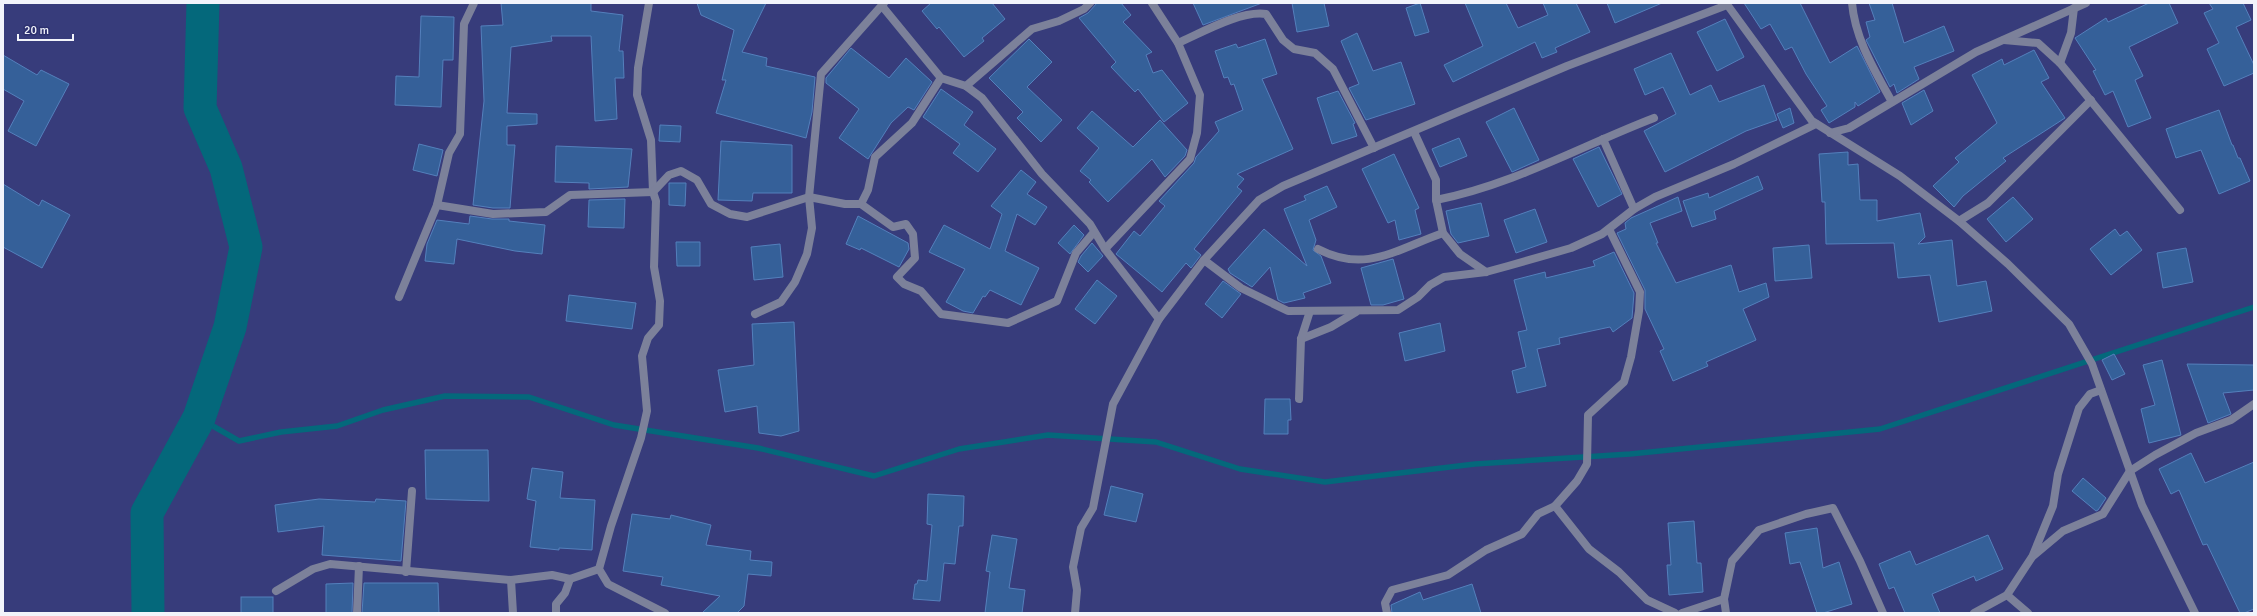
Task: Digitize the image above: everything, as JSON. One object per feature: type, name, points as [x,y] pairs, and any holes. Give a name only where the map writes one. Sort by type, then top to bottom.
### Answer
[{"type":"street","points":[[399,297],[437,205],[449,153],[460,134],[464,24],[474,3]]},
{"type":"street","points":[[650,3],[638,68],[637,95],[651,140],[653,192],[656,201],[654,267],[660,301],[659,325],[648,338],[642,356],[647,411],[641,438],[611,526],[599,570],[608,584],[665,613]]},
{"type":"street","points":[[966,86],[1032,29],[1059,21],[1084,9],[1090,3]]},
{"type":"street","points":[[1105,249],[1190,159],[1197,133],[1200,95],[1178,43],[1152,3]]},
{"type":"street","points":[[1852,3],[1854,19],[1870,62],[1892,102]]},
{"type":"street","points":[[1830,133],[1849,128],[1976,52],[2086,3]]},
{"type":"street","points":[[1075,613],[1077,586],[1073,567],[1081,528],[1093,508],[1113,404],[1159,319],[1204,260],[1259,200],[1283,186],[1414,132],[1567,66],[1726,4],[1803,109],[1816,124],[1900,176],[1959,222],[2008,264],[2069,324],[2092,364],[2142,505],[2195,613]]},
{"type":"street","points":[[755,314],[781,302],[795,282],[807,254],[812,228],[809,197],[821,74],[883,5],[941,78],[966,86],[982,98],[1042,174],[1090,224],[1105,249],[1159,319]]},
{"type":"street","points":[[2060,63],[2071,33],[2074,8]]},
{"type":"street","points":[[1178,43],[1234,19],[1260,13],[1266,14],[1283,40],[1294,49],[1315,52],[1333,68],[1374,148]]},
{"type":"street","points":[[2003,40],[2038,43],[2060,63],[2180,210]]},
{"type":"street","points":[[861,204],[868,190],[875,157],[912,123],[941,78]]},
{"type":"street","points":[[1959,222],[1988,203],[2091,100]]},
{"type":"street","points":[[1436,200],[1468,194],[1521,176],[1654,118]]},
{"type":"street","points":[[1204,260],[1241,288],[1270,304],[1288,311],[1398,310],[1418,297],[1430,284],[1444,277],[1486,272],[1571,248],[1602,234],[1634,209],[1655,197],[1734,164],[1816,124]]},
{"type":"street","points":[[1414,132],[1436,180],[1436,200],[1443,233],[1460,254],[1486,272]]},
{"type":"street","points":[[1603,139],[1634,209]]},
{"type":"street","points":[[437,205],[493,214],[546,212],[570,195],[653,192],[669,175],[681,171],[697,180],[711,204],[730,214],[748,217],[809,197],[845,204],[861,204],[893,227],[906,224],[913,234],[915,258],[897,277],[904,284],[921,291],[941,314],[1008,324],[1057,301],[1076,253],[1094,232]]},
{"type":"street","points":[[1387,613],[1385,603],[1392,590],[1448,575],[1486,550],[1522,534],[1538,514],[1556,506],[1577,481],[1587,464],[1588,415],[1624,382],[1631,357],[1639,311],[1640,292],[1608,229]]},
{"type":"street","points":[[1318,249],[1332,257],[1355,261],[1390,255],[1410,245],[1443,233]]},
{"type":"street","points":[[1299,399],[1301,339],[1310,311]]},
{"type":"street","points":[[1301,339],[1331,327],[1357,311]]},
{"type":"street","points":[[1974,613],[2007,595],[2032,557],[2053,506],[2058,474],[2079,408],[2090,394],[2101,390]]},
{"type":"street","points":[[2032,557],[2063,531],[2103,514],[2130,471],[2155,454],[2196,433],[2231,420],[2254,404]]},
{"type":"street","points":[[406,572],[412,491]]},
{"type":"street","points":[[1556,506],[1589,549],[1619,572],[1647,600],[1675,613]]},
{"type":"street","points":[[1726,613],[1724,599],[1732,561],[1759,530],[1806,514],[1833,508],[1860,561],[1883,613]]},
{"type":"street","points":[[276,591],[313,569],[330,564],[406,572],[511,580],[552,575],[570,579],[599,570]]},
{"type":"street","points":[[358,613],[359,566]]},
{"type":"street","points":[[556,613],[556,604],[565,593],[570,579]]},
{"type":"street","points":[[511,580],[513,613]]},
{"type":"street","points":[[2007,595],[2028,613]]},
{"type":"street","points":[[1682,613],[1724,599]]},
{"type":"building","points":[[501,3],[591,3],[591,11],[623,15],[619,51],[623,51],[624,78],[615,78],[617,119],[595,121],[591,36],[551,36],[552,41],[511,47],[507,113],[537,114],[537,124],[507,126],[507,145],[515,145],[510,208],[493,208],[473,205],[484,101],[481,26],[503,25]]},
{"type":"building","points":[[697,3],[766,3],[742,52],[767,58],[766,66],[815,77],[812,112],[806,138],[716,113],[726,80],[722,80],[734,30],[701,15]]},
{"type":"building","points":[[931,3],[992,3],[1005,19],[982,38],[984,41],[964,57],[939,27],[937,29],[922,11]]},
{"type":"building","points":[[1097,3],[1121,3],[1131,15],[1123,22],[1152,52],[1146,55],[1153,73],[1162,70],[1188,103],[1164,122],[1138,89],[1135,92],[1111,67],[1116,62],[1079,18],[1088,13]]},
{"type":"building","points":[[1193,3],[1262,3],[1203,25]]},
{"type":"building","points":[[1292,3],[1324,3],[1329,26],[1297,32]]},
{"type":"building","points":[[1420,3],[1429,32],[1415,36],[1406,8]]},
{"type":"building","points":[[1465,3],[1506,3],[1518,28],[1548,15],[1543,3],[1576,3],[1590,32],[1555,48],[1557,52],[1542,58],[1535,42],[1453,82],[1444,65],[1483,46]]},
{"type":"building","points":[[1607,3],[1662,3],[1615,23]]},
{"type":"building","points":[[1744,3],[1800,3],[1830,63],[1857,46],[1880,92],[1858,106],[1855,102],[1855,107],[1829,123],[1821,110],[1827,106],[1806,74],[1792,47],[1785,50],[1770,24],[1761,29]]},
{"type":"building","points":[[1869,3],[1892,3],[1904,43],[1944,26],[1954,51],[1914,67],[1919,79],[1897,93],[1894,84],[1890,87],[1866,40],[1870,37],[1866,22],[1875,20]]},
{"type":"building","points":[[2149,3],[2169,3],[2178,23],[2129,47],[2143,76],[2135,80],[2151,118],[2128,127],[2113,91],[2105,95],[2093,71],[2096,70],[2075,38],[2106,18],[2108,22]]},
{"type":"building","points":[[2209,3],[2243,3],[2251,20],[2236,27],[2254,65],[2254,73],[2224,86],[2207,49],[2219,43],[2204,13],[2213,9]]},
{"type":"building","points":[[421,16],[454,17],[453,60],[443,60],[441,107],[395,105],[396,76],[419,77]]},
{"type":"building","points":[[1725,19],[1744,57],[1717,71],[1697,32]]},
{"type":"building","points":[[1357,33],[1373,71],[1401,62],[1415,104],[1366,120],[1349,88],[1359,84],[1341,41]]},
{"type":"building","points":[[1029,39],[1052,62],[1027,87],[1062,120],[1041,142],[1017,118],[1023,112],[989,78]]},
{"type":"building","points":[[1265,39],[1277,74],[1262,79],[1293,149],[1237,174],[1244,179],[1237,187],[1242,191],[1194,249],[1201,255],[1191,268],[1186,263],[1162,292],[1116,254],[1134,231],[1140,236],[1165,206],[1159,201],[1194,163],[1196,157],[1219,131],[1215,122],[1243,110],[1234,84],[1231,85],[1228,77],[1224,78],[1215,51],[1236,44],[1238,48]]},
{"type":"building","points":[[851,48],[889,78],[906,58],[932,82],[914,110],[908,107],[891,123],[868,159],[839,138],[859,109],[826,83],[826,78]]},
{"type":"building","points":[[2034,50],[2049,78],[2041,82],[2065,118],[2003,158],[2006,161],[1963,196],[1954,207],[1933,186],[1959,162],[1955,158],[1997,123],[1972,75],[2002,59],[2004,65]]},
{"type":"building","points":[[1671,53],[1690,95],[1711,85],[1719,102],[1764,85],[1777,120],[1746,131],[1665,172],[1644,131],[1676,114],[1663,87],[1645,95],[1634,69]]},
{"type":"building","points":[[3,55],[37,75],[41,70],[69,84],[36,146],[8,131],[24,101],[3,89]]},
{"type":"building","points":[[941,89],[973,112],[964,125],[996,149],[978,172],[953,153],[960,144],[923,117]]},
{"type":"building","points":[[1924,90],[1933,111],[1911,125],[1902,103]]},
{"type":"building","points":[[1338,91],[1355,123],[1353,124],[1357,136],[1332,144],[1317,98]]},
{"type":"building","points":[[1514,108],[1539,160],[1512,172],[1486,122]]},
{"type":"building","points":[[1790,108],[1794,123],[1783,128],[1777,114]]},
{"type":"building","points":[[2219,110],[2232,145],[2238,158],[2240,158],[2250,181],[2219,194],[2201,150],[2176,158],[2166,129]]},
{"type":"building","points":[[1092,111],[1133,147],[1160,120],[1187,150],[1185,156],[1165,177],[1152,159],[1108,202],[1089,182],[1091,180],[1080,171],[1099,148],[1077,128]]},
{"type":"building","points":[[660,125],[681,126],[680,142],[659,141]]},
{"type":"building","points":[[1459,138],[1467,156],[1440,167],[1432,149]]},
{"type":"building","points":[[721,141],[792,145],[792,193],[753,193],[752,201],[718,200]]},
{"type":"building","points":[[419,144],[443,150],[437,176],[413,170]]},
{"type":"building","points":[[556,146],[632,149],[628,187],[589,189],[589,183],[555,182]]},
{"type":"building","points":[[1599,147],[1622,194],[1598,207],[1573,159]]},
{"type":"building","points":[[1848,152],[1848,165],[1858,164],[1860,200],[1877,200],[1877,221],[1920,213],[1925,237],[1918,244],[1952,240],[1957,286],[1986,281],[1992,311],[1939,322],[1930,275],[1898,278],[1894,243],[1826,244],[1825,202],[1822,202],[1819,154]]},
{"type":"building","points":[[1394,154],[1419,208],[1415,210],[1421,234],[1399,240],[1395,220],[1388,223],[1362,169]]},
{"type":"building","points":[[1021,170],[1036,182],[1027,194],[1047,207],[1035,225],[1017,214],[1005,251],[1039,268],[1021,305],[990,290],[985,297],[983,296],[973,313],[963,311],[946,302],[965,269],[929,252],[944,225],[990,249],[1002,214],[991,206]]},
{"type":"building","points":[[1758,176],[1763,189],[1714,211],[1716,219],[1692,227],[1683,201],[1708,193],[1709,198]]},
{"type":"building","points":[[669,183],[686,183],[685,206],[669,205]]},
{"type":"building","points":[[3,184],[39,206],[42,200],[70,215],[42,268],[3,247]]},
{"type":"building","points":[[1327,186],[1337,207],[1309,220],[1316,240],[1313,250],[1321,256],[1331,283],[1303,293],[1305,298],[1284,303],[1278,300],[1270,267],[1252,287],[1230,273],[1228,269],[1264,229],[1307,266],[1284,209],[1306,200],[1304,196]]},
{"type":"building","points":[[1678,197],[1682,211],[1650,223],[1658,243],[1656,243],[1676,283],[1731,265],[1739,292],[1766,283],[1769,297],[1743,309],[1756,340],[1706,362],[1708,366],[1673,381],[1660,351],[1664,349],[1645,309],[1645,290],[1617,233],[1626,229],[1625,223],[1631,218]]},
{"type":"building","points":[[2013,197],[2033,219],[2006,242],[1987,219]]},
{"type":"building","points":[[625,199],[624,228],[588,227],[589,200]]},
{"type":"building","points":[[1481,203],[1489,236],[1458,243],[1451,234],[1446,211]]},
{"type":"building","points":[[1535,209],[1547,242],[1516,253],[1504,220]]},
{"type":"building","points":[[470,216],[492,219],[509,219],[509,221],[545,225],[542,254],[515,251],[457,239],[454,264],[425,261],[427,244],[437,220],[469,224]]},
{"type":"building","points":[[858,216],[908,243],[909,249],[899,267],[861,248],[860,250],[846,244]]},
{"type":"building","points":[[1074,225],[1084,235],[1070,254],[1058,243]]},
{"type":"building","points":[[2115,229],[2120,236],[2127,231],[2142,250],[2111,275],[2090,249]]},
{"type":"building","points":[[676,242],[700,242],[700,266],[677,266]]},
{"type":"building","points":[[1092,243],[1103,256],[1088,272],[1078,262]]},
{"type":"building","points":[[780,244],[783,277],[754,280],[751,247]]},
{"type":"building","points":[[1809,245],[1812,278],[1775,281],[1773,248]]},
{"type":"building","points":[[2186,248],[2193,282],[2163,288],[2157,253]]},
{"type":"building","points":[[1614,252],[1634,293],[1632,318],[1613,332],[1610,327],[1559,338],[1560,344],[1537,349],[1546,386],[1517,393],[1512,371],[1526,367],[1518,332],[1527,330],[1514,280],[1545,272],[1546,278],[1595,266],[1593,261]]},
{"type":"building","points":[[1393,259],[1404,299],[1383,305],[1371,305],[1361,268]]},
{"type":"building","points":[[1097,280],[1117,296],[1095,324],[1075,309]]},
{"type":"building","points":[[1223,281],[1241,294],[1222,318],[1205,304]]},
{"type":"building","points":[[569,295],[636,303],[632,329],[566,321]]},
{"type":"building","points":[[794,322],[799,431],[781,436],[759,433],[757,406],[725,412],[718,370],[754,365],[752,324]]},
{"type":"building","points":[[1440,323],[1445,351],[1405,361],[1399,333]]},
{"type":"building","points":[[2114,354],[2125,374],[2112,380],[2102,360]]},
{"type":"building","points":[[2162,360],[2181,435],[2149,443],[2141,409],[2155,405],[2143,365]]},
{"type":"building","points":[[2187,364],[2254,365],[2254,390],[2223,393],[2231,414],[2208,423]]},
{"type":"building","points":[[1265,399],[1290,399],[1291,420],[1288,420],[1288,434],[1264,434]]},
{"type":"building","points":[[425,450],[488,450],[489,501],[426,499]]},
{"type":"building","points":[[2191,453],[2205,483],[2254,462],[2254,609],[2244,613],[2240,613],[2207,544],[2203,545],[2179,490],[2171,494],[2159,469]]},
{"type":"building","points":[[532,468],[563,472],[560,498],[595,500],[592,550],[559,548],[559,550],[530,547],[536,501],[527,499]]},
{"type":"building","points":[[2083,478],[2106,498],[2096,511],[2072,491]]},
{"type":"building","points":[[1111,486],[1143,494],[1136,522],[1104,515]]},
{"type":"building","points":[[928,494],[964,496],[963,526],[959,526],[955,564],[944,563],[940,601],[913,599],[915,584],[917,584],[918,580],[927,581],[932,525],[927,524]]},
{"type":"building","points":[[319,499],[375,502],[376,499],[406,501],[401,561],[322,555],[324,526],[278,532],[275,505]]},
{"type":"building","points":[[632,514],[670,519],[671,515],[711,525],[706,545],[751,551],[750,560],[772,562],[771,576],[748,574],[744,606],[737,613],[702,613],[720,596],[661,585],[663,577],[623,571]]},
{"type":"building","points":[[1694,521],[1697,563],[1701,563],[1703,592],[1669,595],[1667,565],[1671,565],[1668,523]]},
{"type":"building","points":[[1817,528],[1823,568],[1839,562],[1852,604],[1823,613],[1817,613],[1800,562],[1790,564],[1785,533]]},
{"type":"building","points":[[992,535],[1017,539],[1009,588],[1025,590],[1022,613],[985,613],[990,572],[986,571]]},
{"type":"building","points":[[1988,535],[2003,569],[1976,581],[1974,576],[1932,594],[1940,613],[1905,613],[1894,587],[1889,589],[1879,564],[1910,551],[1916,565]]},
{"type":"building","points":[[353,583],[352,613],[326,613],[326,584]]},
{"type":"building","points":[[364,583],[438,583],[439,613],[362,613]]},
{"type":"building","points":[[1472,584],[1481,613],[1392,613],[1391,605],[1420,592],[1423,600]]},
{"type":"building","points":[[241,597],[273,597],[273,613],[241,613]]},
{"type":"waterway","points":[[148,613],[147,513],[199,418],[230,327],[246,247],[226,168],[200,108],[203,3]]},
{"type":"waterway","points":[[199,418],[239,441],[281,432],[337,426],[383,410],[445,396],[529,397],[614,425],[758,448],[874,476],[959,449],[1048,435],[1156,442],[1240,469],[1325,482],[1475,464],[1630,454],[1880,429],[2254,307]]}]
